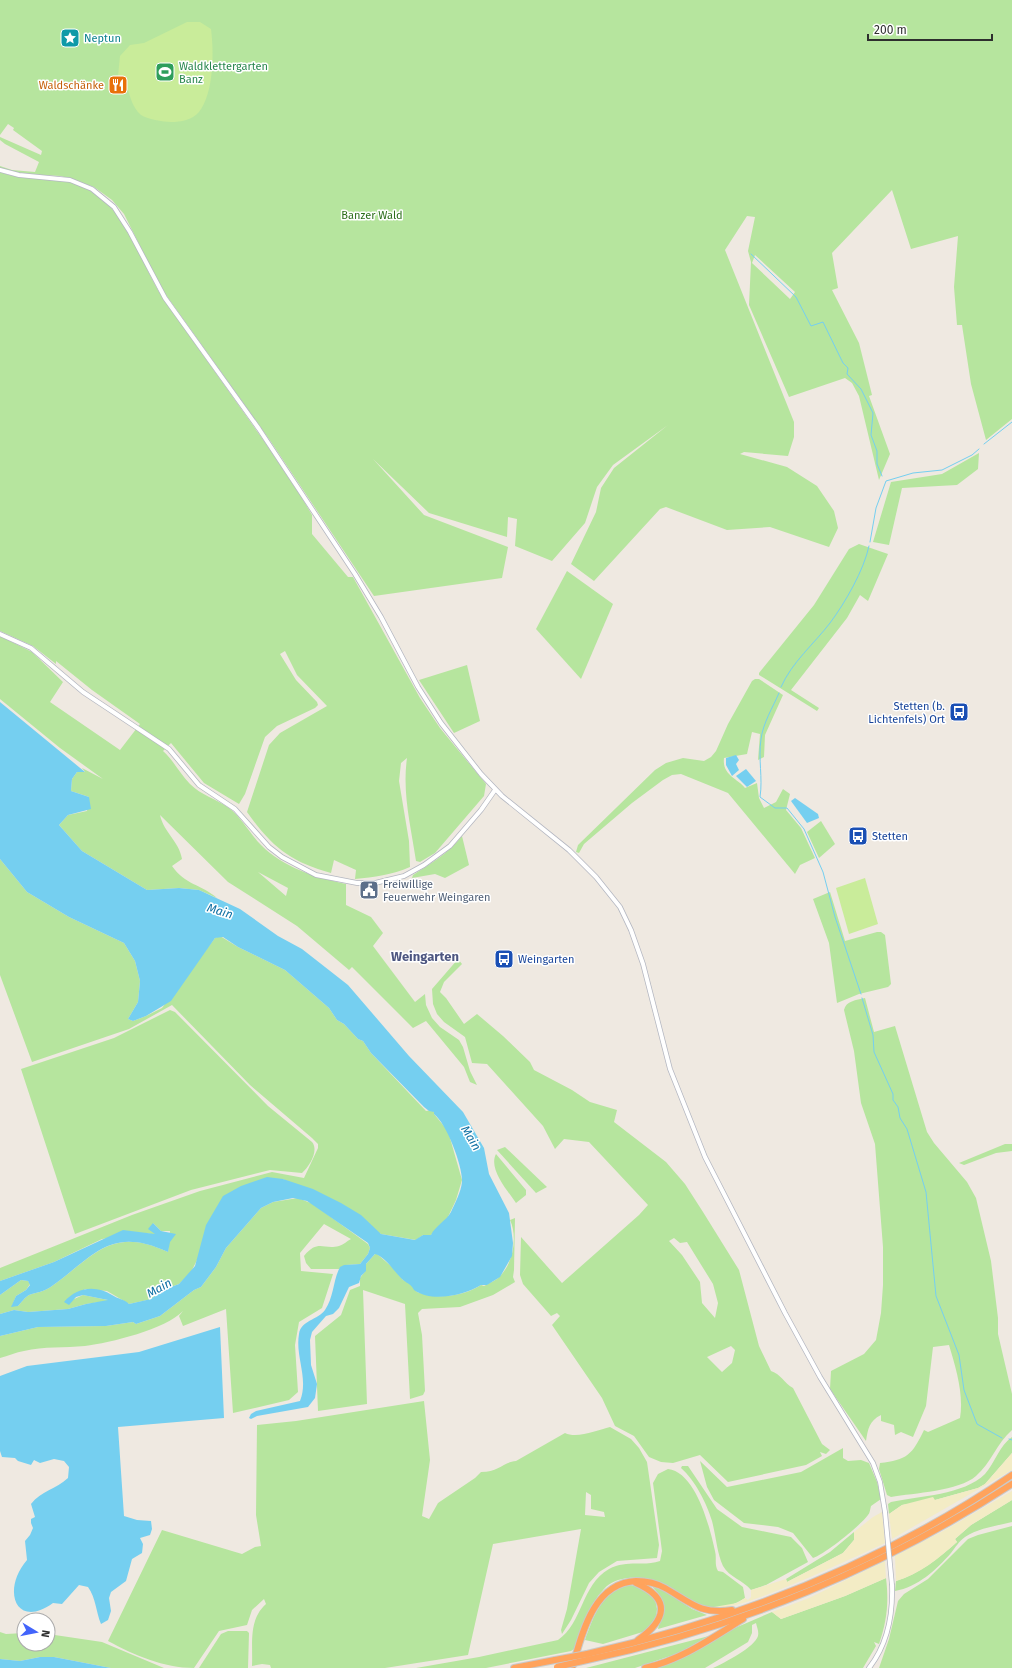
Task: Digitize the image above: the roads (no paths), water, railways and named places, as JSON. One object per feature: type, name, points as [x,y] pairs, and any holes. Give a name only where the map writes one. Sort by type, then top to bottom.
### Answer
[{"type":"highway","points":[[587,1657],[749,1608],[827,1576],[897,1543],[964,1505],[1012,1475]]},
{"type":"highway","points":[[514,1668],[554,1665],[671,1640],[754,1613],[820,1586],[900,1549],[969,1511],[1012,1484]]},
{"type":"highway","points":[[572,1668],[585,1630],[602,1597],[616,1585],[633,1581],[657,1584],[692,1606],[706,1610],[718,1612],[749,1608]]},
{"type":"highway","points":[[633,1581],[655,1594],[661,1608],[658,1621],[655,1626],[634,1642]]},
{"type":"highway","points":[[645,1668],[663,1664],[682,1655],[754,1613]]},
{"type":"street","points":[[0,170],[19,175],[60,178],[78,183],[99,193],[114,207],[128,227],[165,298],[263,435],[362,585],[431,708],[495,790],[585,865],[608,892],[622,913],[643,964],[670,1069],[705,1157],[785,1312],[820,1377],[873,1463],[880,1482],[885,1512],[892,1584],[892,1604],[887,1633],[869,1668]]},
{"type":"street","points":[[0,634],[31,648],[82,692],[169,749],[196,782],[235,809],[269,847],[303,869],[326,878],[357,883],[390,880],[404,876],[424,865],[450,846],[481,810],[495,790]]},
{"type":"water","name":"Main","points":[[0,702],[85,772],[77,772],[72,779],[71,791],[89,797],[91,809],[68,815],[59,825],[82,851],[147,890],[179,888],[199,890],[240,909],[278,936],[302,949],[348,985],[409,1056],[463,1112],[484,1148],[489,1174],[509,1213],[513,1243],[512,1256],[500,1277],[487,1285],[481,1285],[466,1292],[439,1297],[430,1296],[421,1294],[414,1290],[411,1285],[403,1280],[383,1258],[375,1254],[366,1264],[366,1271],[361,1276],[359,1283],[349,1287],[339,1308],[333,1314],[326,1316],[312,1332],[310,1340],[311,1365],[317,1384],[315,1398],[308,1407],[257,1416],[251,1419],[249,1418],[251,1414],[256,1411],[300,1401],[303,1376],[298,1343],[300,1329],[325,1310],[330,1300],[340,1267],[344,1265],[360,1264],[368,1254],[370,1248],[368,1243],[307,1201],[293,1198],[273,1202],[261,1208],[226,1248],[216,1267],[201,1287],[194,1290],[160,1316],[136,1324],[133,1322],[106,1326],[38,1327],[0,1336],[0,1314],[14,1310],[28,1312],[68,1309],[108,1300],[83,1295],[76,1297],[69,1305],[64,1302],[75,1293],[87,1289],[106,1292],[129,1304],[151,1299],[163,1290],[179,1284],[195,1266],[206,1225],[223,1196],[241,1186],[267,1177],[283,1179],[313,1189],[341,1203],[361,1215],[381,1234],[415,1240],[423,1235],[431,1235],[449,1215],[458,1197],[462,1182],[462,1175],[449,1136],[434,1112],[429,1111],[424,1107],[371,1053],[363,1041],[358,1039],[344,1024],[337,1020],[329,1008],[285,970],[238,947],[223,937],[215,938],[171,1001],[146,1016],[133,1021],[128,1019],[138,1002],[140,981],[135,961],[124,943],[69,917],[27,892],[0,859]]},
{"type":"water","points":[[736,755],[739,760],[736,764],[739,770],[732,776],[726,765],[726,758]]},
{"type":"water","points":[[746,769],[756,781],[747,787],[736,776]]},
{"type":"water","points":[[795,798],[818,814],[819,818],[807,823],[791,801]]},
{"type":"water","points":[[153,1223],[161,1231],[176,1234],[170,1242],[168,1252],[148,1244],[131,1242],[117,1243],[92,1255],[49,1288],[28,1296],[18,1306],[11,1307],[16,1296],[26,1290],[30,1285],[28,1281],[21,1280],[0,1295],[0,1281],[54,1262],[123,1230],[155,1234],[148,1229]]},
{"type":"water","points":[[220,1327],[224,1418],[118,1427],[124,1516],[137,1520],[151,1521],[152,1529],[150,1535],[140,1538],[143,1544],[142,1553],[132,1559],[126,1581],[111,1592],[109,1598],[111,1611],[108,1620],[101,1624],[91,1591],[88,1587],[79,1585],[62,1604],[53,1603],[40,1610],[30,1612],[22,1609],[16,1603],[14,1594],[15,1583],[19,1572],[27,1560],[25,1541],[33,1528],[31,1519],[35,1517],[31,1504],[39,1496],[59,1485],[68,1478],[69,1467],[64,1461],[54,1459],[40,1463],[34,1460],[31,1465],[18,1461],[15,1458],[2,1457],[0,1451],[0,1376],[27,1366],[139,1352]]},
{"type":"water","points":[[40,1657],[54,1657],[111,1668],[0,1668],[0,1659],[20,1661]]},
{"type":"waterway","points":[[751,254],[796,297],[811,326],[823,322],[843,363],[848,368],[847,374],[861,389],[873,413],[871,435],[877,451],[877,464],[882,476]]},
{"type":"waterway","points":[[984,444],[1012,422]]},
{"type":"waterway","points":[[870,542],[876,508],[886,481],[913,473],[942,470],[972,455],[979,449]]},
{"type":"waterway","points":[[781,687],[791,669],[824,631],[842,606],[863,565],[869,546]]},
{"type":"waterway","points":[[779,693],[762,733],[760,754],[760,797],[775,808],[787,808],[804,829],[823,872],[835,917],[861,994]]},
{"type":"waterway","points":[[862,998],[873,1035],[874,1052],[893,1094],[893,1100],[898,1107],[900,1118],[907,1129],[926,1192],[936,1296],[959,1355],[964,1390],[977,1424],[1002,1438]]},
{"type":"place","name":"Neptun","points":[[70,38]]},
{"type":"place","name":"Waldklettergarten Banz","points":[[165,72]]},
{"type":"place","name":"Waldschänke","points":[[118,85]]},
{"type":"place","name":"Stetten (b. Lichtenfels) Ort","points":[[959,712]]},
{"type":"place","name":"Stetten","points":[[858,836]]},
{"type":"place","name":"Freiwillige Feuerwehr Weingaren","points":[[369,890]]},
{"type":"place","name":"Weingarten","points":[[504,959]]},
{"type":"district","name":"Weingarten","points":[[425,956]]},
{"type":"park label","name":"Banzer Wald","points":[[372,215]]}]
